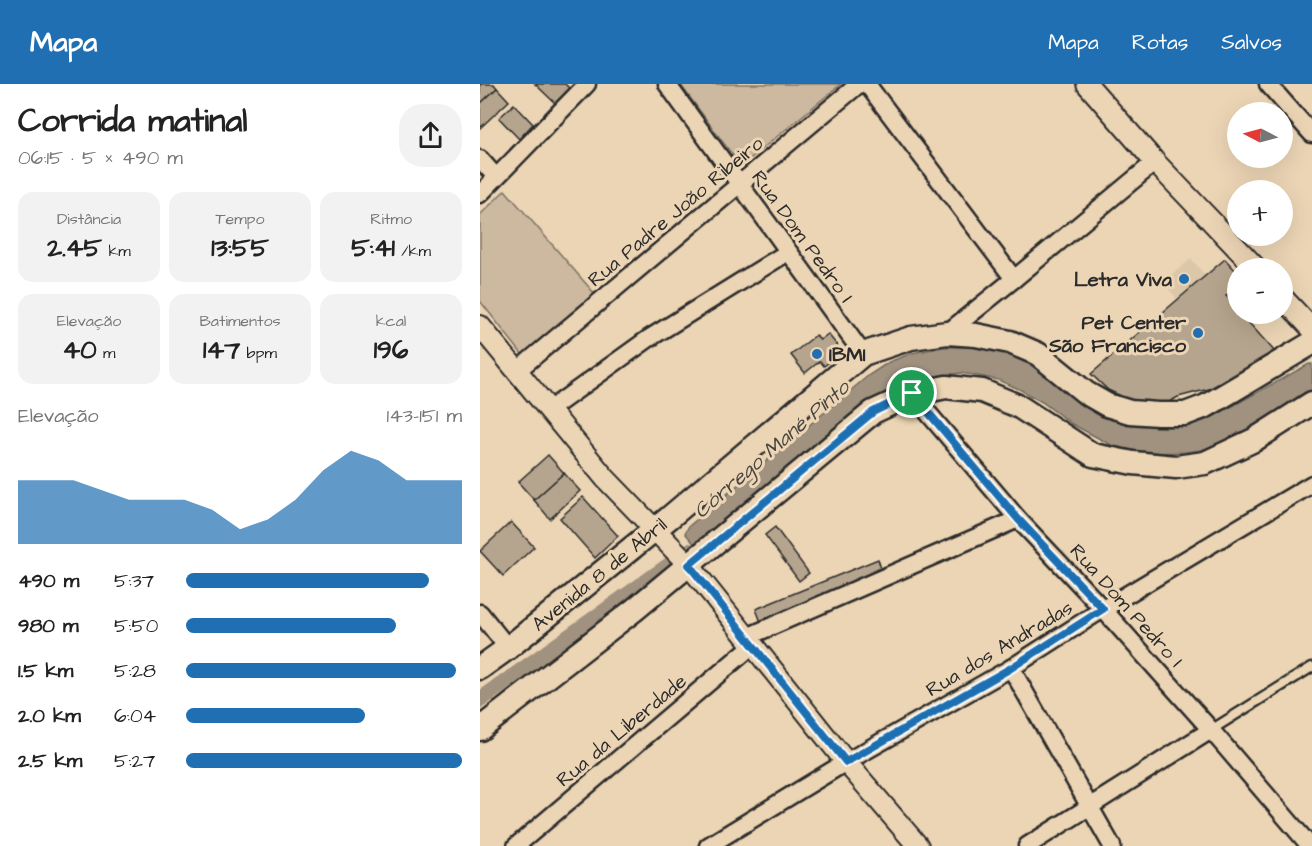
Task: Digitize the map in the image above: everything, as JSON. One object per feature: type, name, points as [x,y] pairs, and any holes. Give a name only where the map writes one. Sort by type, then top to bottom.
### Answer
[{"type":"main road","name":"Avenida 8 de Abril","points":[[480,668],[656,531],[863,354],[911,338],[947,333],[976,335],[1010,342],[1038,354],[1086,393],[1107,405],[1130,412],[1185,414],[1206,406],[1312,343]]},
{"type":"main road","points":[[480,729],[634,610],[687,563],[873,412],[912,393],[946,387],[982,391],[1018,406],[1093,455],[1133,463],[1176,467],[1205,463],[1254,440],[1312,403]]},
{"type":"street","points":[[480,194],[587,84]]},
{"type":"street","name":"Rua Dom Pedro I","points":[[667,84],[863,354]]},
{"type":"street","name":"Rua Padre João Ribeiro","points":[[518,370],[859,84]]},
{"type":"street","points":[[867,84],[1014,279]]},
{"type":"street","points":[[1087,84],[1155,162],[1246,258]]},
{"type":"street","points":[[1268,84],[1312,134]]},
{"type":"street","points":[[480,159],[496,177]]},
{"type":"street","points":[[947,333],[1155,162]]},
{"type":"street","points":[[549,410],[648,339],[788,252]]},
{"type":"street","points":[[1293,309],[1312,329]]},
{"type":"street","points":[[480,326],[605,478],[687,563],[846,762],[918,846]]},
{"type":"street","name":"Rua Dom Pedro I","points":[[912,393],[1018,519],[1103,609],[1310,846]]},
{"type":"street","name":"Rua dos Andradas","points":[[708,846],[846,762],[1011,668],[1103,609],[1312,484]]},
{"type":"street","name":"Rua da Liberdade","points":[[516,846],[750,641],[1018,519]]},
{"type":"street","points":[[480,613],[508,648]]},
{"type":"street","points":[[1011,668],[1112,846]]},
{"type":"street","points":[[1027,846],[1211,730]]},
{"type":"lane","points":[[1211,730],[1312,667]]},
{"type":"shaded area","points":[[680,84],[841,84],[746,162],[737,161]]},
{"type":"shaded area","points":[[505,190],[594,293],[530,355],[522,354],[480,301],[480,215]]},
{"type":"shaded area","name":"Letra Viva","points":[[1191,259],[1206,276],[1177,299],[1163,282]]},
{"type":"shaded area","points":[[943,347],[973,347],[1020,357],[1127,422],[1166,427],[1204,421],[1309,364],[1312,364],[1312,392],[1228,440],[1202,450],[1155,453],[1113,446],[1072,424],[1042,402],[998,380],[961,373],[921,378],[879,398],[697,547],[685,533],[689,526],[869,375],[889,362],[912,353]]},
{"type":"building","points":[[480,84],[494,84],[497,88],[480,104]]},
{"type":"building","points":[[535,84],[565,84],[570,89],[556,104]]},
{"type":"building","points":[[497,88],[509,101],[480,128],[480,104]]},
{"type":"building","points":[[514,104],[533,124],[519,139],[499,118]]},
{"type":"building","name":"Pet Center São Francisco","points":[[1225,259],[1227,261],[1227,324],[1250,324],[1276,353],[1209,389],[1178,397],[1162,406],[1134,402],[1108,390],[1091,374]]},
{"type":"building","name":"IBMI","points":[[828,334],[840,349],[840,357],[824,366],[820,361],[805,373],[791,355],[816,335],[820,340]]},
{"type":"building","points":[[548,455],[564,473],[534,500],[518,482]]},
{"type":"building","points":[[564,473],[580,491],[550,519],[534,500]]},
{"type":"building","points":[[583,497],[618,536],[595,558],[560,518]]},
{"type":"building","points":[[511,522],[534,547],[503,576],[480,551]]},
{"type":"building","points":[[775,527],[809,573],[799,581],[765,535]]},
{"type":"building","points":[[878,559],[882,572],[761,622],[756,609]]},
{"type":"waterway","name":"Córrego Mané Pinto","points":[[480,700],[689,551]]},
{"type":"place","name":"Letra Viva","points":[[1184,279]]},
{"type":"place","name":"Pet Center São Francisco","points":[[1198,333]]},
{"type":"place","name":"IBMI","points":[[817,354]]},
{"type":"route","points":[[912,393],[1018,519],[1103,609],[1011,668],[846,762],[689,565],[873,412],[912,393]]}]
